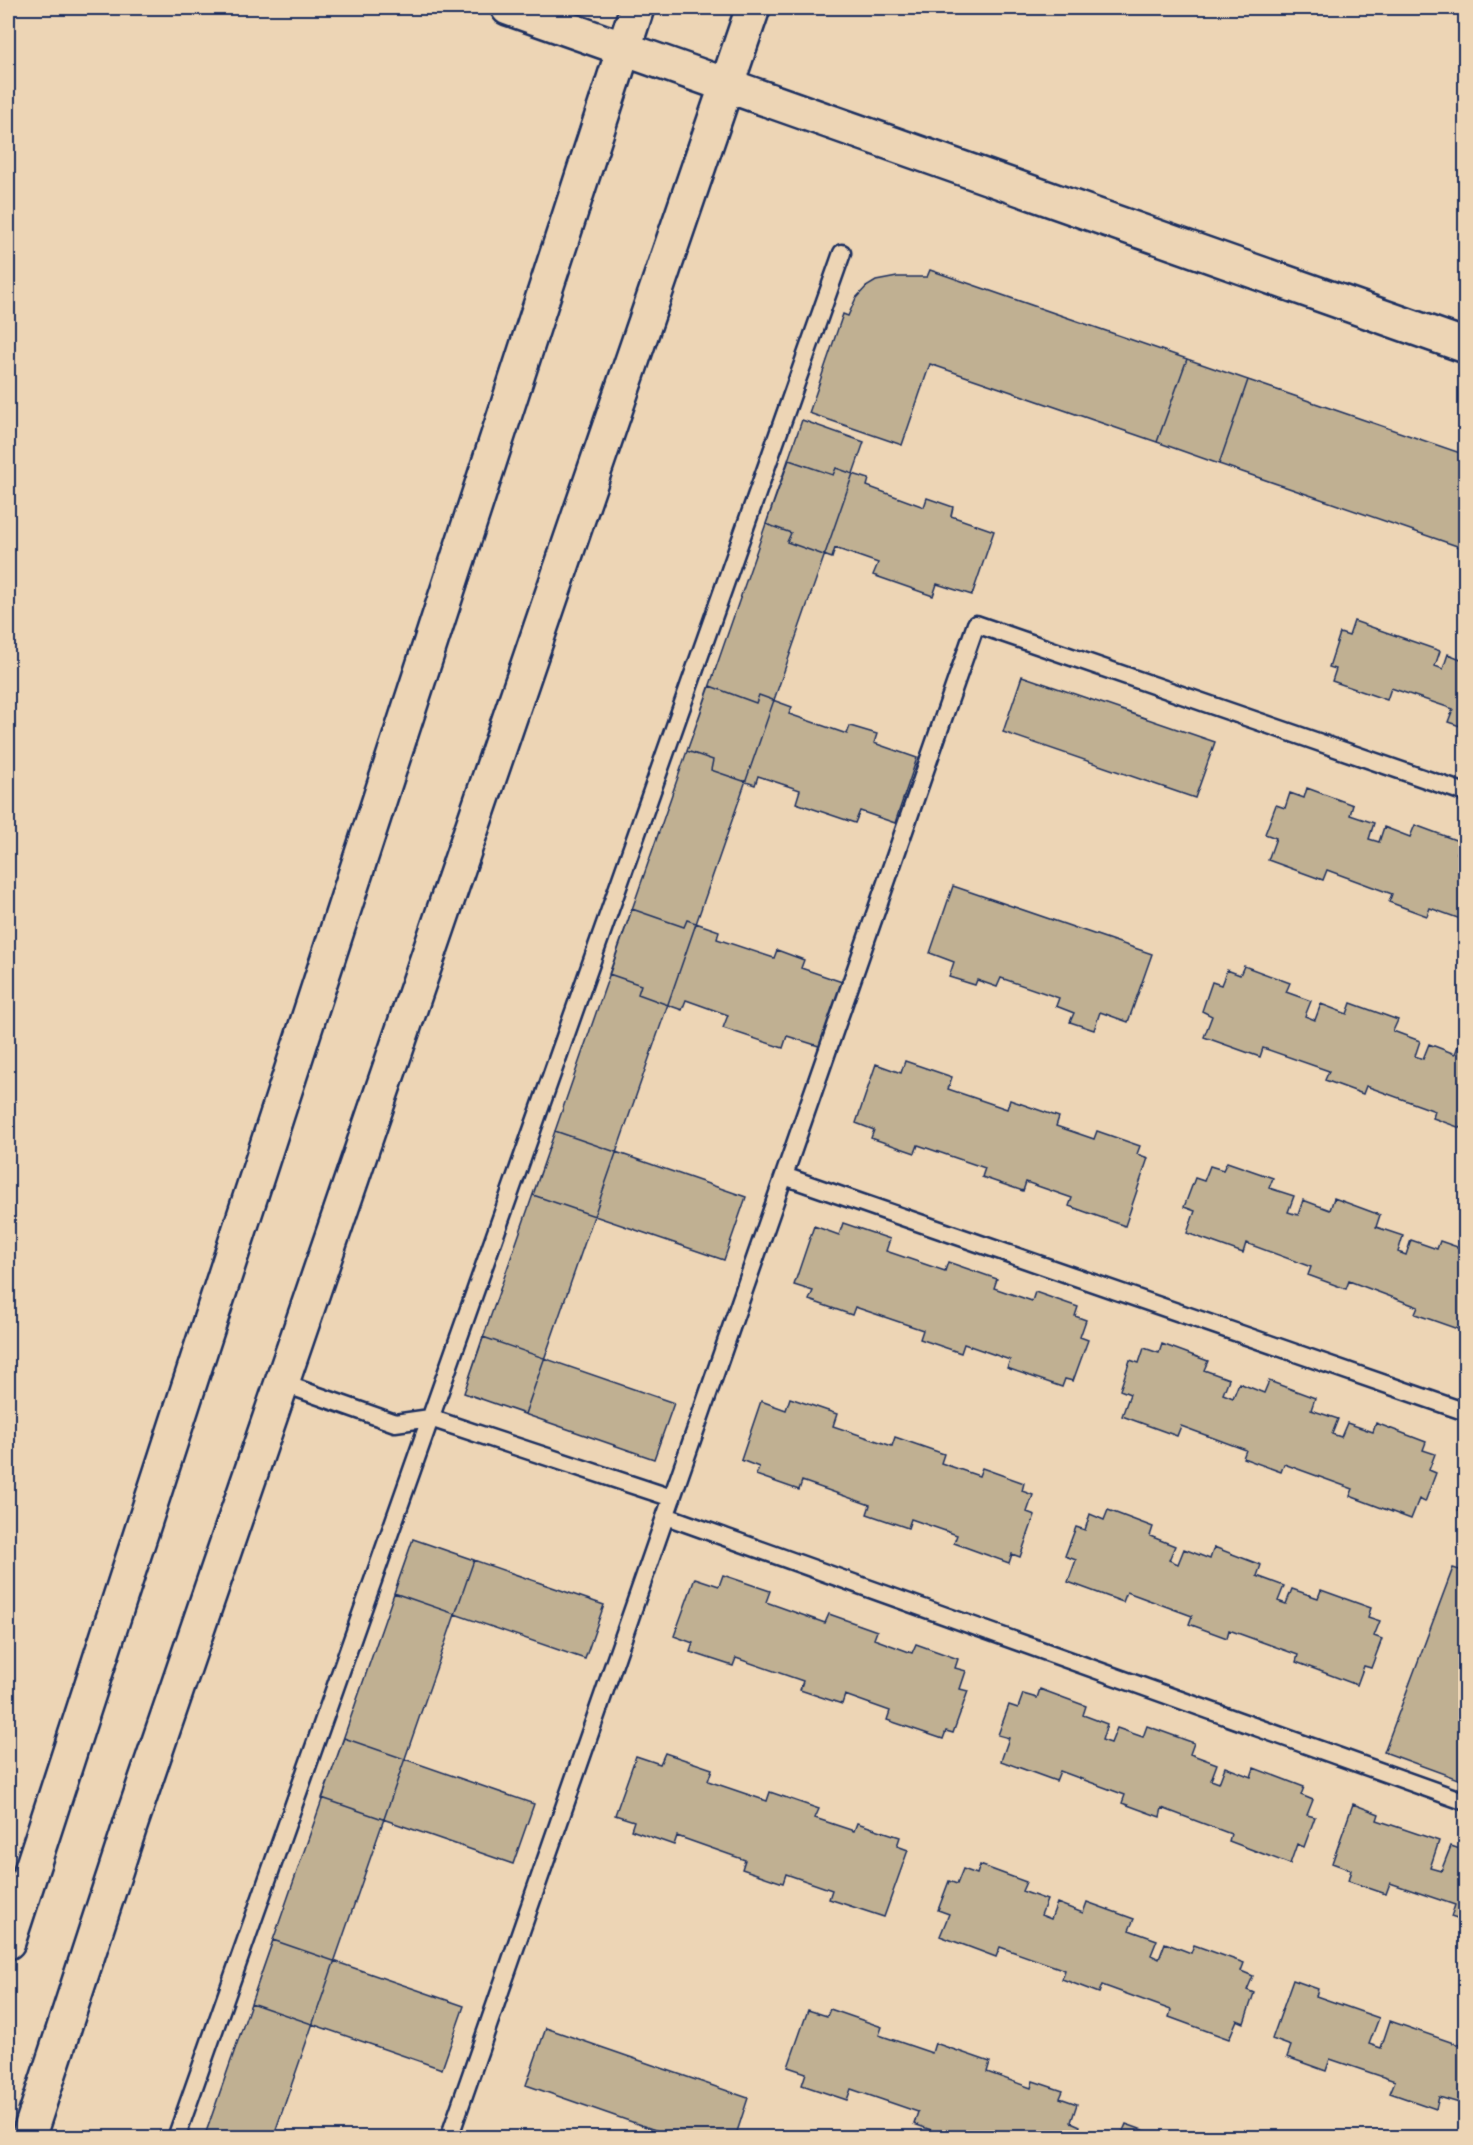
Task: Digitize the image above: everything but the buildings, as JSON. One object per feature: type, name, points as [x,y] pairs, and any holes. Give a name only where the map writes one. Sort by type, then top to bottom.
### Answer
[{"type":"main road","points":[[508,8],[1466,346]]},
{"type":"main road","points":[[8,1942],[637,8]]},
{"type":"main road","points":[[28,2138],[131,1823],[753,8]]},
{"type":"lane","points":[[176,2138],[842,253]]},
{"type":"lane","points":[[449,2138],[976,624],[1466,793]]},
{"type":"lane","points":[[784,1176],[1466,1412]]},
{"type":"lane","points":[[282,1383],[395,1423],[430,1418],[672,1498]]},
{"type":"lane","points":[[666,1516],[1466,1802]]}]
